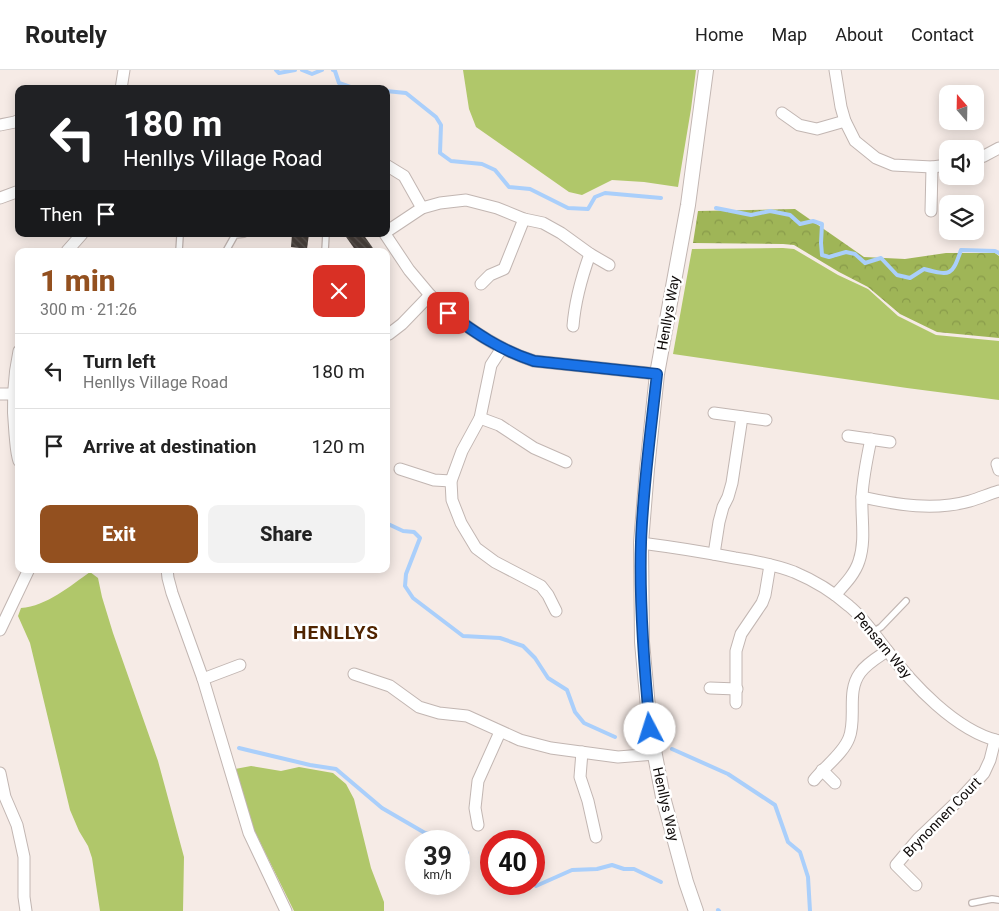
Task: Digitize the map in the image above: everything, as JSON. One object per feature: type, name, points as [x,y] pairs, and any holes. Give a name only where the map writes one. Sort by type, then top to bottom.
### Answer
[{"type":"street","points":[[122,85],[124,70]]},
{"type":"street","name":"Henllys Way","points":[[696,911],[686,882],[659,781],[650,729],[643,650],[641,543],[657,374],[688,205],[706,70]]},
{"type":"street","points":[[835,70],[841,107],[845,121],[855,141],[876,158],[893,165],[939,166]]},
{"type":"street","points":[[782,112],[798,124],[817,129],[845,121]]},
{"type":"street","points":[[0,125],[15,122]]},
{"type":"street","points":[[984,156],[999,148]]},
{"type":"street","points":[[390,167],[404,176],[422,208]]},
{"type":"street","points":[[931,211],[932,167]]},
{"type":"street","points":[[0,198],[15,192]]},
{"type":"street","points":[[390,230],[422,208],[440,203],[466,200],[497,208],[524,219],[543,223],[609,265]]},
{"type":"street","points":[[481,284],[490,275],[504,269],[524,219]]},
{"type":"street","points":[[70,248],[79,237]]},
{"type":"street","points":[[388,237],[409,270],[448,313],[502,348],[534,361],[657,374]]},
{"type":"street","points":[[573,326],[574,307],[590,254]]},
{"type":"street","points":[[390,332],[402,324],[430,295]]},
{"type":"street","points":[[502,348],[490,365],[480,418],[462,451],[451,481],[452,500],[460,524],[476,548],[495,562],[541,586],[556,611]]},
{"type":"street","points":[[15,369],[12,394],[15,436]]},
{"type":"street","points":[[0,394],[12,394]]},
{"type":"street","points":[[714,413],[766,420]]},
{"type":"street","points":[[714,554],[719,522],[732,483],[742,416]]},
{"type":"street","points":[[480,418],[499,425],[534,448],[566,462]]},
{"type":"street","points":[[848,436],[890,442]]},
{"type":"street","points":[[835,595],[852,575],[863,550],[862,497],[871,439]]},
{"type":"street","points":[[400,468],[434,480],[451,481]]},
{"type":"street","points":[[862,497],[889,503],[941,506],[969,501],[999,491]]},
{"type":"street","name":"Pensarn Way","points":[[641,543],[770,565],[794,572],[814,582],[850,606],[907,675],[949,715],[974,731],[997,741]]},
{"type":"street","points":[[736,702],[736,651],[741,634],[766,595],[770,565]]},
{"type":"street","points":[[0,630],[26,573]]},
{"type":"street","points":[[168,573],[172,593],[203,679],[248,833],[286,911]]},
{"type":"street","points":[[814,780],[844,747],[850,737],[853,691],[859,674],[867,665],[887,651]]},
{"type":"street","points":[[203,679],[240,665]]},
{"type":"street","points":[[354,674],[390,686],[419,707],[439,713],[466,716],[520,740],[551,748],[618,757],[655,754]]},
{"type":"street","points":[[710,688],[737,688]]},
{"type":"street","points":[[478,825],[475,808],[478,781],[500,732]]},
{"type":"street","name":"Brynonnen Court","points":[[916,885],[892,869],[918,839],[963,796],[984,772],[997,741]]},
{"type":"street","points":[[582,752],[580,777],[588,800],[596,837]]},
{"type":"street","points":[[822,770],[835,783]]},
{"type":"street","points":[[0,773],[5,796],[17,826],[24,857],[26,911]]},
{"type":"lane","points":[[873,632],[881,627],[906,601]]},
{"type":"lane","points":[[972,903],[992,899],[999,900]]},
{"type":"green space","points":[[463,70],[696,70],[678,187],[612,180],[582,195],[569,192],[476,127],[469,109]]},
{"type":"green space","points":[[795,209],[864,257],[905,259],[946,253],[995,253],[999,256],[999,338],[937,332],[900,314],[868,287],[794,245],[693,243],[698,211]]},
{"type":"green space","points":[[692,249],[794,249],[838,275],[868,289],[898,316],[936,335],[999,341],[999,400],[673,354]]},
{"type":"green space","points":[[89,573],[98,578],[113,633],[158,761],[184,857],[183,911],[100,911],[92,858],[70,810],[30,643],[18,616],[21,608],[40,604]]},
{"type":"green space","points":[[251,766],[281,771],[299,767],[333,773],[346,784],[354,799],[371,868],[384,902],[384,911],[294,911],[253,828],[235,769]]},
{"type":"building","points":[[292,237],[309,237],[307,248],[291,247]]},
{"type":"building","points":[[346,237],[365,237],[373,248],[354,248]]},
{"type":"waterway","points":[[276,70],[279,73],[295,70]]},
{"type":"waterway","points":[[302,70],[312,74],[322,70]]},
{"type":"waterway","points":[[333,70],[339,83],[345,85]]},
{"type":"waterway","points":[[390,91],[406,93],[436,117],[441,125],[440,153],[451,161],[482,164],[495,170],[509,187],[530,189],[568,208],[588,209],[595,197],[605,193],[661,198]]},
{"type":"waterway","points":[[716,208],[751,215],[770,211],[790,215],[800,224],[813,221],[822,224],[822,255],[829,257],[846,252],[855,254],[865,263],[881,258],[897,275],[910,278],[924,269],[940,273],[949,272],[955,265],[961,250],[995,251],[999,253]]},
{"type":"waterway","points":[[390,525],[403,531],[414,532],[420,538],[406,574],[405,586],[413,598],[463,636],[500,638],[523,646],[535,658],[548,678],[567,690],[575,712],[584,723],[615,737]]},
{"type":"waterway","points":[[239,748],[310,765],[336,769],[382,808],[420,830]]},
{"type":"waterway","points":[[672,749],[728,774],[775,805],[788,842],[800,852],[808,877],[810,911]]},
{"type":"waterway","points":[[545,882],[572,870],[597,869],[612,865],[624,869],[634,869],[661,882]]},
{"type":"district","name":"HENLLYS","points":[[336,632]]},
{"type":"route","points":[[448,313],[502,348],[534,361],[657,374],[641,543],[642,642],[650,729]]}]
